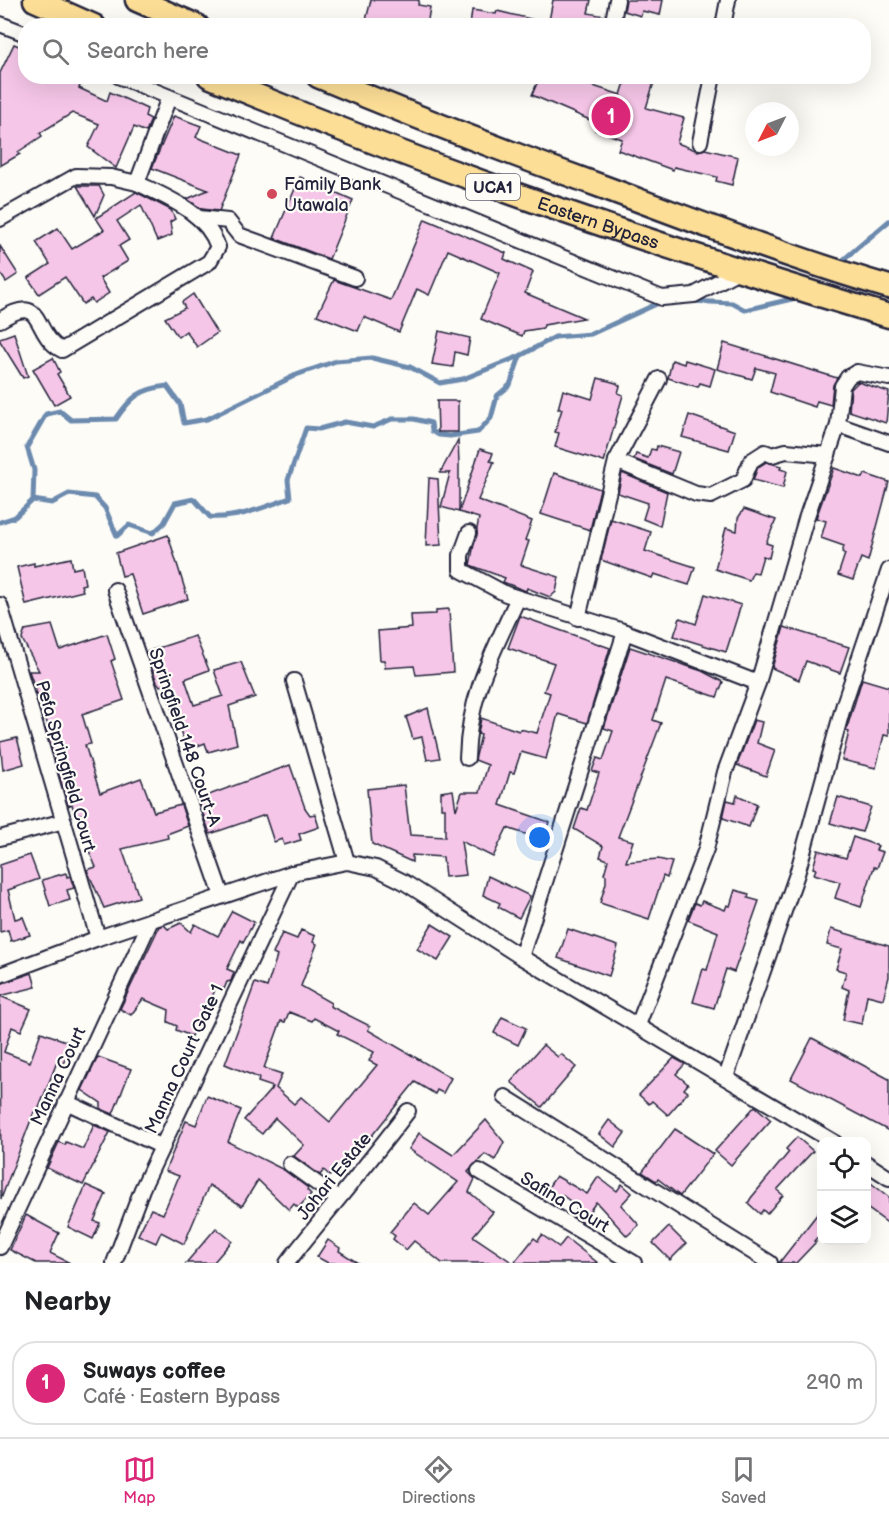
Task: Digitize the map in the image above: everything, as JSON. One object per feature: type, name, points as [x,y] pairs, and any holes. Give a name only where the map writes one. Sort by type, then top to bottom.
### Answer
[{"type":"main road","points":[[35,0],[76,18]]},
{"type":"main road","points":[[137,0],[179,18]]},
{"type":"main road","name":"Eastern Bypass","points":[[230,84],[546,207],[738,271],[889,316]]},
{"type":"main road","name":"Eastern Bypass","points":[[338,84],[510,154],[650,206],[813,264],[889,287]]},
{"type":"street","points":[[614,18],[617,0]]},
{"type":"street","points":[[725,18],[728,0]]},
{"type":"street","points":[[0,24],[18,31]]},
{"type":"street","points":[[137,84],[662,298],[677,299],[694,295],[738,271]]},
{"type":"street","points":[[700,142],[711,84]]},
{"type":"street","points":[[138,183],[169,98]]},
{"type":"street","points":[[0,219],[76,176],[111,177],[138,183],[180,204],[199,218],[218,248],[209,262],[62,350],[52,345],[35,316],[28,310],[17,309],[0,321]]},
{"type":"street","points":[[199,218],[228,221],[239,235],[355,278]]},
{"type":"street","points":[[638,1025],[706,849],[725,772],[758,683],[806,519],[838,425],[842,386],[848,377],[857,372],[889,378]]},
{"type":"street","points":[[578,618],[616,461],[659,379]]},
{"type":"street","points":[[838,425],[889,443]]},
{"type":"street","points":[[616,461],[696,494],[711,495],[743,480],[751,461],[765,452],[772,454],[786,451],[828,455]]},
{"type":"street","points":[[469,533],[461,555],[461,570],[494,589],[626,632],[758,683]]},
{"type":"street","points":[[726,1077],[797,874],[844,704],[889,570]]},
{"type":"street","name":"Springfield 148 Court-A","points":[[115,590],[222,896]]},
{"type":"street","points":[[467,758],[468,724],[478,686],[518,598]]},
{"type":"street","name":"Pefa Springfield Court","points":[[0,605],[98,938]]},
{"type":"street","points":[[521,957],[626,632]]},
{"type":"street","points":[[294,681],[347,862]]},
{"type":"street","points":[[0,838],[64,821]]},
{"type":"street","points":[[0,975],[98,938],[292,873],[347,862],[376,868],[404,882],[521,957],[826,1137]]},
{"type":"street","name":"Manna Court Gate 1","points":[[114,1263],[142,1189],[292,873]]},
{"type":"street","name":"Manna Court","points":[[0,1247],[151,920]]},
{"type":"street","points":[[505,1097],[770,1263]]},
{"type":"street","points":[[66,1102],[163,1147]]},
{"type":"street","name":"Johari Estate","points":[[286,1263],[337,1198],[373,1158],[408,1111]]},
{"type":"street","points":[[290,1164],[337,1198]]},
{"type":"street","points":[[871,1166],[889,1178]]},
{"type":"street","name":"Safina Court","points":[[479,1171],[634,1263]]},
{"type":"building","points":[[371,0],[419,0],[418,5],[430,7],[428,18],[366,18]]},
{"type":"building","points":[[553,0],[591,0],[588,13],[605,16],[605,18],[550,18]]},
{"type":"building","points":[[626,0],[663,0],[660,15],[642,11],[641,16],[624,11]]},
{"type":"building","points":[[472,10],[496,14],[497,11],[527,18],[471,18]]},
{"type":"building","points":[[14,44],[18,46],[18,84],[81,84],[79,88],[107,101],[110,92],[147,109],[145,116],[151,119],[146,132],[134,127],[116,168],[88,147],[99,124],[72,113],[40,133],[42,136],[18,152],[20,154],[0,166],[0,73]]},
{"type":"building","points":[[537,84],[590,84],[621,95],[624,84],[654,84],[646,108],[684,118],[677,143],[698,151],[705,149],[738,157],[732,185],[716,181],[717,177],[674,167],[673,170],[618,150],[622,139],[595,130],[597,123],[532,95]]},
{"type":"building","points":[[174,116],[201,126],[196,137],[241,155],[219,211],[202,209],[187,199],[208,190],[152,168]]},
{"type":"building","points":[[300,177],[353,200],[329,259],[274,238]]},
{"type":"building","points":[[77,186],[99,186],[104,195],[95,216]]},
{"type":"building","points":[[136,192],[171,210],[175,219],[170,222],[172,235],[157,241],[141,205],[117,221],[129,240],[119,246],[128,261],[100,278],[109,293],[94,303],[91,299],[83,304],[65,277],[39,294],[28,278],[50,264],[36,242],[58,228],[72,249],[104,230],[96,218]]},
{"type":"building","points":[[425,219],[506,253],[504,259],[533,272],[525,293],[584,318],[544,325],[543,328],[524,331],[522,336],[481,319],[500,273],[448,250],[429,295],[417,289],[399,332],[364,317],[358,331],[317,315],[334,280],[391,300]]},
{"type":"building","points":[[0,246],[18,274],[6,282],[0,273]]},
{"type":"building","points":[[193,294],[217,333],[197,347],[186,331],[178,337],[165,318],[185,308],[182,302]]},
{"type":"building","points":[[439,331],[470,338],[467,355],[455,352],[453,367],[432,364]]},
{"type":"building","points":[[14,333],[28,376],[23,378],[0,341],[0,338]]},
{"type":"building","points":[[724,343],[837,378],[833,385],[831,405],[817,401],[815,407],[770,392],[775,373],[756,368],[752,379],[717,369]]},
{"type":"building","points":[[53,358],[60,372],[57,374],[70,396],[54,405],[33,369]]},
{"type":"building","points":[[672,360],[684,364],[685,360],[715,369],[710,386],[700,383],[698,387],[668,378]]},
{"type":"building","points":[[598,378],[616,383],[620,386],[618,393],[623,395],[604,462],[555,447],[559,433],[555,432],[562,409],[558,409],[563,390],[592,399]]},
{"type":"building","points":[[858,382],[889,392],[886,423],[849,411],[851,389]]},
{"type":"building","points":[[437,401],[458,401],[458,432],[438,432]]},
{"type":"building","points":[[689,415],[735,431],[729,450],[682,437]]},
{"type":"building","points":[[458,440],[459,512],[441,507],[450,473],[440,473]]},
{"type":"building","points":[[657,446],[679,452],[672,474],[634,459],[636,454],[648,458],[651,449],[656,450]]},
{"type":"building","points":[[480,449],[493,453],[490,461],[494,462],[478,500],[532,521],[525,540],[529,541],[521,565],[559,577],[556,592],[550,597],[503,582],[505,578],[470,565],[479,518],[459,512]]},
{"type":"building","points":[[766,462],[781,466],[780,469],[787,471],[783,488],[753,480],[758,467]]},
{"type":"building","points":[[834,468],[863,478],[865,474],[889,482],[868,561],[861,558],[853,580],[838,575],[845,554],[842,552],[844,546],[821,538],[826,521],[816,518]]},
{"type":"building","points":[[554,473],[600,489],[590,530],[541,514]]},
{"type":"building","points":[[622,473],[667,492],[660,526],[643,519],[648,503],[618,493]]},
{"type":"building","points":[[429,478],[438,479],[441,545],[426,546]]},
{"type":"building","points":[[744,509],[776,520],[766,543],[772,545],[769,558],[763,556],[758,573],[753,572],[749,580],[715,569],[726,528],[737,531],[738,518]]},
{"type":"building","points":[[611,519],[651,532],[645,551],[695,567],[689,585],[654,574],[652,578],[601,560]]},
{"type":"building","points":[[168,535],[188,599],[143,614],[130,574],[122,576],[116,553]]},
{"type":"building","points":[[71,558],[73,569],[82,567],[85,584],[81,585],[83,591],[26,605],[17,567],[34,563],[34,566]]},
{"type":"building","points":[[705,594],[741,605],[726,652],[674,636],[680,618],[696,624]]},
{"type":"building","points":[[449,609],[453,672],[416,675],[414,666],[385,668],[384,660],[380,660],[378,631],[412,628],[411,615],[436,614],[436,610]]},
{"type":"building","points":[[520,616],[610,648],[587,723],[558,714],[546,759],[521,752],[514,773],[510,772],[500,805],[549,822],[543,840],[507,828],[493,857],[461,841],[466,875],[445,877],[443,857],[412,855],[412,862],[372,844],[367,789],[404,785],[410,835],[445,837],[445,808],[441,808],[441,792],[453,790],[456,810],[462,792],[480,792],[488,765],[475,760],[481,735],[478,734],[481,718],[519,731],[520,729],[537,733],[550,693],[544,691],[554,663],[508,648]]},
{"type":"building","points":[[52,625],[60,650],[107,634],[115,659],[111,661],[124,700],[82,714],[91,744],[85,745],[100,793],[141,778],[154,812],[181,805],[188,826],[167,834],[168,838],[122,849],[139,897],[104,908],[87,870],[96,867],[89,851],[95,849],[84,818],[82,819],[81,814],[75,815],[72,804],[68,806],[46,729],[49,728],[29,671],[39,671],[22,639],[25,630]]},
{"type":"building","points":[[784,627],[849,647],[840,673],[806,661],[799,680],[772,668]]},
{"type":"building","points":[[195,636],[209,670],[185,679],[194,705],[223,696],[214,670],[241,662],[255,697],[229,706],[237,744],[208,752],[205,743],[187,750],[164,685],[160,686],[157,682],[146,652]]},
{"type":"building","points":[[630,647],[702,671],[723,682],[717,697],[666,680],[653,720],[661,723],[618,837],[633,841],[626,862],[658,859],[672,862],[667,878],[663,876],[649,919],[600,903],[606,883],[604,874],[608,860],[600,857],[603,846],[574,829],[581,808],[587,810],[599,773],[592,771],[597,758],[603,760],[613,731],[604,728]]},
{"type":"building","points":[[862,679],[889,687],[889,736],[884,735],[876,768],[842,760],[849,732],[846,731]]},
{"type":"building","points":[[428,708],[440,758],[427,760],[422,737],[413,739],[406,717]]},
{"type":"building","points":[[754,720],[762,722],[757,743],[775,750],[766,776],[737,765]]},
{"type":"building","points":[[17,738],[24,764],[3,770],[0,742]]},
{"type":"building","points":[[290,765],[305,808],[310,815],[315,814],[319,827],[299,834],[301,840],[284,845],[282,839],[274,842],[265,815],[210,834],[198,799]]},
{"type":"building","points":[[737,795],[757,804],[749,827],[723,818],[727,800],[735,802]]},
{"type":"building","points":[[838,797],[871,807],[862,832],[830,823]]},
{"type":"building","points":[[853,837],[878,846],[876,850],[883,852],[877,868],[874,867],[861,907],[835,898],[840,882],[814,874],[816,869],[813,868],[818,850],[846,858]]},
{"type":"building","points":[[30,855],[39,879],[8,890],[15,919],[23,917],[30,935],[11,941],[8,930],[0,932],[0,865]]},
{"type":"building","points":[[66,873],[67,877],[70,876],[74,888],[67,890],[70,900],[50,906],[42,880]]},
{"type":"building","points":[[488,876],[530,896],[519,918],[498,907],[500,903],[483,895]]},
{"type":"building","points":[[735,890],[749,894],[748,898],[759,901],[734,972],[726,969],[714,1008],[693,1002],[703,969],[707,970],[718,932],[688,920],[695,903],[700,905],[702,901],[725,910],[727,905],[730,906]]},
{"type":"building","points":[[232,911],[254,922],[243,942],[241,940],[227,969],[234,972],[231,981],[227,982],[224,989],[216,987],[199,1031],[194,1029],[191,1036],[176,1030],[177,1026],[168,1022],[169,1010],[143,999],[131,1015],[120,1009],[159,927],[164,925],[168,929],[181,923],[191,932],[195,924],[218,936]]},
{"type":"building","points":[[432,924],[453,937],[438,961],[417,949]]},
{"type":"building","points":[[568,929],[618,946],[609,976],[558,958]]},
{"type":"building","points":[[831,929],[889,946],[889,977],[883,999],[867,995],[862,1024],[843,1020],[849,990],[842,987],[846,972],[836,969],[842,949],[827,945]]},
{"type":"building","points":[[301,930],[315,936],[313,942],[317,944],[301,986],[331,1003],[330,1006],[370,1026],[368,1030],[451,1078],[443,1093],[437,1090],[435,1094],[415,1082],[366,1143],[362,1140],[330,1176],[324,1170],[320,1175],[294,1156],[304,1145],[275,1118],[262,1134],[244,1120],[273,1087],[258,1082],[259,1078],[225,1064],[255,983],[267,987],[277,956],[273,954],[282,933],[297,939]],"holes":[[[289,1012],[312,1021],[314,1018],[339,1031],[337,1034],[374,1052],[369,1061],[377,1065],[330,1122],[301,1097],[294,1104],[276,1088],[282,1074],[264,1068],[281,1021],[285,1022]]]},
{"type":"building","points":[[32,973],[36,987],[0,996],[0,984]]},
{"type":"building","points":[[0,996],[31,1009],[21,1031],[12,1027],[4,1052],[30,1062],[41,1032],[71,1043],[63,1064],[57,1062],[37,1113],[34,1112],[1,1199]]},
{"type":"building","points":[[502,1017],[526,1028],[518,1045],[494,1033]]},
{"type":"building","points":[[812,1038],[889,1079],[889,1131],[791,1079]]},
{"type":"building","points":[[543,1045],[558,1057],[561,1054],[576,1067],[542,1107],[511,1082]]},
{"type":"building","points":[[98,1057],[131,1069],[113,1114],[101,1109],[101,1103],[82,1090]]},
{"type":"building","points":[[674,1058],[685,1064],[676,1074],[688,1084],[684,1089],[688,1092],[668,1115],[652,1101],[649,1104],[639,1095]]},
{"type":"building","points":[[207,1096],[241,1110],[228,1142],[284,1170],[308,1188],[311,1194],[298,1208],[294,1204],[289,1210],[258,1180],[242,1206],[209,1185],[184,1244],[161,1232],[156,1243],[138,1235],[151,1209],[163,1214],[179,1176],[165,1171],[186,1121],[196,1125]]},
{"type":"building","points":[[755,1106],[771,1120],[731,1165],[715,1151]]},
{"type":"building","points":[[486,1120],[504,1142],[495,1160],[485,1154],[468,1172],[475,1179],[469,1192],[493,1212],[473,1236],[513,1263],[442,1263],[414,1241],[406,1250],[393,1239],[395,1236],[390,1232],[414,1203],[429,1215],[458,1182],[409,1149],[419,1133],[453,1155]]},
{"type":"building","points":[[609,1120],[625,1133],[615,1147],[599,1134]]},
{"type":"building","points":[[94,1125],[110,1132],[83,1185],[47,1168],[59,1142],[65,1145],[66,1142],[83,1149]]},
{"type":"building","points":[[675,1129],[713,1154],[680,1196],[658,1179],[656,1181],[642,1172]]},
{"type":"building","points":[[797,1137],[813,1151],[777,1190],[783,1195],[767,1214],[763,1210],[760,1214],[748,1203],[789,1152],[786,1149]]},
{"type":"building","points":[[556,1176],[587,1194],[598,1177],[617,1191],[622,1184],[632,1193],[621,1205],[639,1225],[627,1236],[596,1202],[582,1222],[572,1216],[578,1207],[562,1195],[558,1201],[545,1192]]},
{"type":"building","points":[[871,1183],[889,1197],[889,1224],[871,1211]]},
{"type":"building","points":[[86,1185],[106,1194],[94,1221],[100,1223],[93,1239],[68,1227]]},
{"type":"building","points":[[817,1214],[817,1238],[814,1241],[816,1242],[796,1263],[779,1263]]},
{"type":"building","points":[[26,1215],[59,1233],[50,1253],[70,1263],[36,1263],[10,1250]]},
{"type":"building","points":[[669,1227],[686,1244],[670,1260],[653,1243]]},
{"type":"building","points":[[216,1228],[232,1241],[213,1263],[186,1263]]},
{"type":"building","points":[[542,1235],[559,1247],[566,1238],[598,1263],[514,1263],[534,1238],[538,1241]]},
{"type":"building","points":[[328,1240],[340,1248],[339,1251],[358,1263],[328,1263],[317,1257]]},
{"type":"waterway","points":[[842,261],[889,221]]},
{"type":"waterway","points":[[690,301],[732,303],[745,310],[796,298]]},
{"type":"waterway","points":[[0,522],[15,517],[33,500],[34,470],[27,447],[46,414],[60,411],[71,420],[116,419],[137,395],[150,389],[167,386],[180,404],[184,423],[207,419],[296,375],[336,361],[372,358],[410,367],[440,383],[463,379],[520,356],[555,337],[591,334],[663,301]]},
{"type":"waterway","points":[[33,500],[52,503],[69,494],[95,497],[105,508],[117,536],[129,525],[153,533],[164,523],[175,503],[194,499],[210,517],[251,512],[290,498],[288,480],[306,428],[319,429],[345,422],[373,427],[392,419],[414,419],[431,423],[432,431],[439,435],[450,436],[478,432],[491,418],[497,396],[510,385],[520,356]]},
{"type":"place","name":"Suways coffee","points":[[611,116]]},
{"type":"place","name":"Family Bank Utawala","points":[[272,194]]}]
